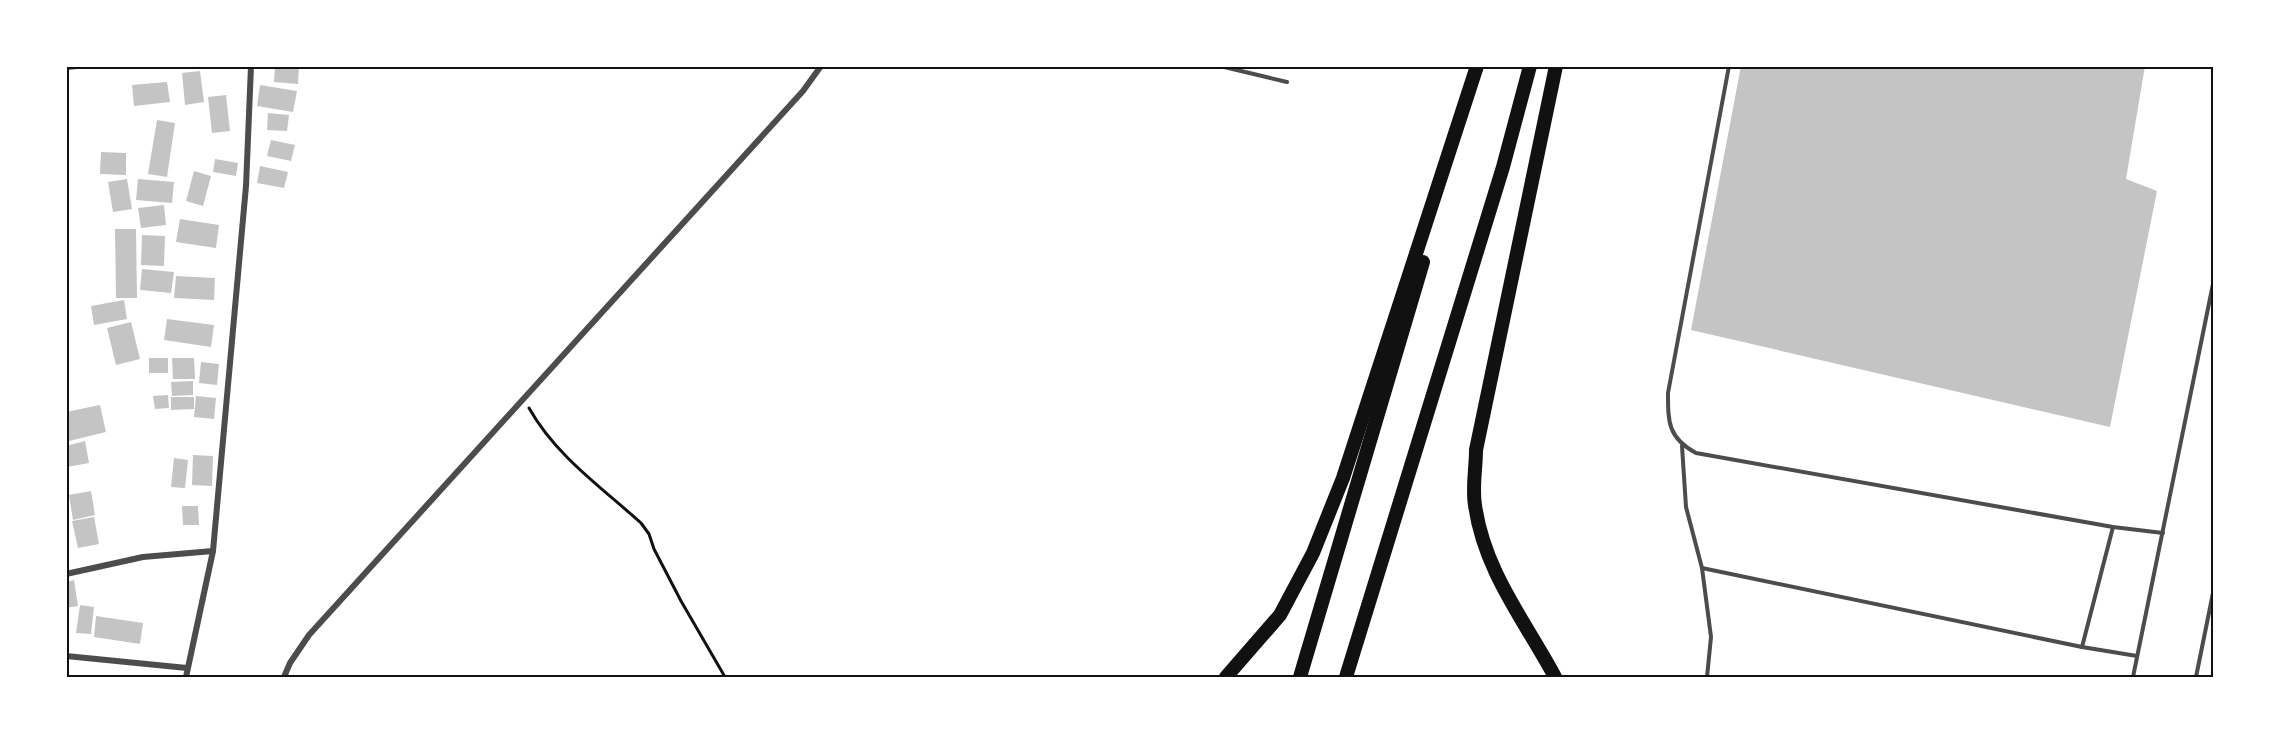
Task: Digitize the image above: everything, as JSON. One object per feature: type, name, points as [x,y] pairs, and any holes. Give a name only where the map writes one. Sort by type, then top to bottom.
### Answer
[{"type":"highway","points":[[1226,677],[1280,615],[1313,553],[1343,478],[1479,66]]},
{"type":"highway","points":[[1300,677],[1479,66]]},
{"type":"highway","points":[[1346,677],[1503,167],[1530,66]]},
{"type":"highway","points":[[1555,677],[1541,650],[1502,589],[1483,542],[1474,504],[1476,450],[1556,66]]},
{"type":"street","points":[[66,67],[77,66]]},
{"type":"street","points":[[186,677],[186,668],[213,550],[246,186],[251,66]]},
{"type":"street","points":[[284,677],[290,663],[309,635],[802,91],[821,66]]},
{"type":"street","points":[[66,574],[143,557],[213,550]]},
{"type":"street","points":[[66,656],[186,668]]},
{"type":"lane","points":[[1220,66],[1287,82]]},
{"type":"lane","points":[[1729,66],[1668,393],[1668,420],[1676,439],[1682,446],[1696,453],[2113,527],[2163,533]]},
{"type":"lane","points":[[2133,677],[2214,279]]},
{"type":"lane","points":[[1682,446],[1686,507],[1702,568],[1711,637],[1707,677]]},
{"type":"lane","points":[[2082,647],[2113,527]]},
{"type":"lane","points":[[1702,568],[2082,647],[2137,656]]},
{"type":"lane","points":[[2196,677],[2214,588]]},
{"type":"path","points":[[524,399],[542,431],[577,470],[608,494],[645,528],[681,601],[725,677]]},
{"type":"building","points":[[275,66],[299,66],[298,84],[274,82]]},
{"type":"building","points":[[1741,66],[2145,66],[2126,179],[2157,191],[2110,427],[1691,330]]},
{"type":"building","points":[[200,71],[204,102],[185,105],[182,73]]},
{"type":"building","points":[[167,82],[170,102],[134,106],[132,85]]},
{"type":"building","points":[[260,85],[297,91],[293,112],[257,106]]},
{"type":"building","points":[[226,95],[230,131],[212,133],[208,97]]},
{"type":"building","points":[[268,113],[289,115],[287,131],[267,130]]},
{"type":"building","points":[[157,120],[175,123],[167,177],[148,174]]},
{"type":"building","points":[[271,140],[295,145],[291,161],[267,156]]},
{"type":"building","points":[[101,152],[126,153],[126,175],[100,174]]},
{"type":"building","points":[[215,159],[238,163],[236,176],[213,172]]},
{"type":"building","points":[[260,166],[288,172],[284,188],[257,183]]},
{"type":"building","points":[[194,171],[211,176],[203,206],[186,201]]},
{"type":"building","points":[[127,179],[132,209],[113,212],[108,182]]},
{"type":"building","points":[[138,179],[174,182],[172,203],[136,200]]},
{"type":"building","points":[[164,205],[166,225],[141,228],[138,208]]},
{"type":"building","points":[[180,219],[219,225],[216,248],[176,242]]},
{"type":"building","points":[[115,229],[136,229],[137,298],[116,298]]},
{"type":"building","points":[[142,235],[165,236],[164,266],[141,265]]},
{"type":"building","points":[[142,269],[174,272],[171,293],[140,290]]},
{"type":"building","points":[[176,276],[215,278],[214,300],[174,298]]},
{"type":"building","points":[[124,300],[127,319],[94,325],[91,306]]},
{"type":"building","points":[[167,319],[214,325],[211,347],[164,340]]},
{"type":"building","points":[[131,322],[140,359],[116,365],[107,328]]},
{"type":"building","points":[[149,358],[168,358],[168,373],[149,373]]},
{"type":"building","points":[[172,358],[194,358],[195,379],[173,379]]},
{"type":"building","points":[[201,362],[219,364],[217,385],[199,383]]},
{"type":"building","points":[[193,381],[193,395],[172,396],[171,382]]},
{"type":"building","points":[[168,395],[169,408],[155,409],[153,396]]},
{"type":"building","points":[[196,396],[216,398],[214,419],[194,417]]},
{"type":"building","points":[[171,397],[194,397],[194,409],[171,410]]},
{"type":"building","points":[[100,405],[106,432],[69,441],[66,412]]},
{"type":"building","points":[[85,441],[89,463],[67,467],[66,446]]},
{"type":"building","points":[[193,455],[213,456],[212,486],[192,485]]},
{"type":"building","points":[[174,458],[188,460],[185,488],[171,487]]},
{"type":"building","points":[[91,491],[95,515],[73,520],[69,495]]},
{"type":"building","points":[[182,506],[198,506],[199,525],[183,525]]},
{"type":"building","points":[[94,517],[99,544],[78,548],[72,521]]},
{"type":"building","points":[[74,580],[78,606],[66,608],[66,582]]},
{"type":"building","points":[[80,605],[94,607],[91,634],[76,633]]},
{"type":"building","points":[[96,616],[143,623],[140,644],[94,637]]}]
